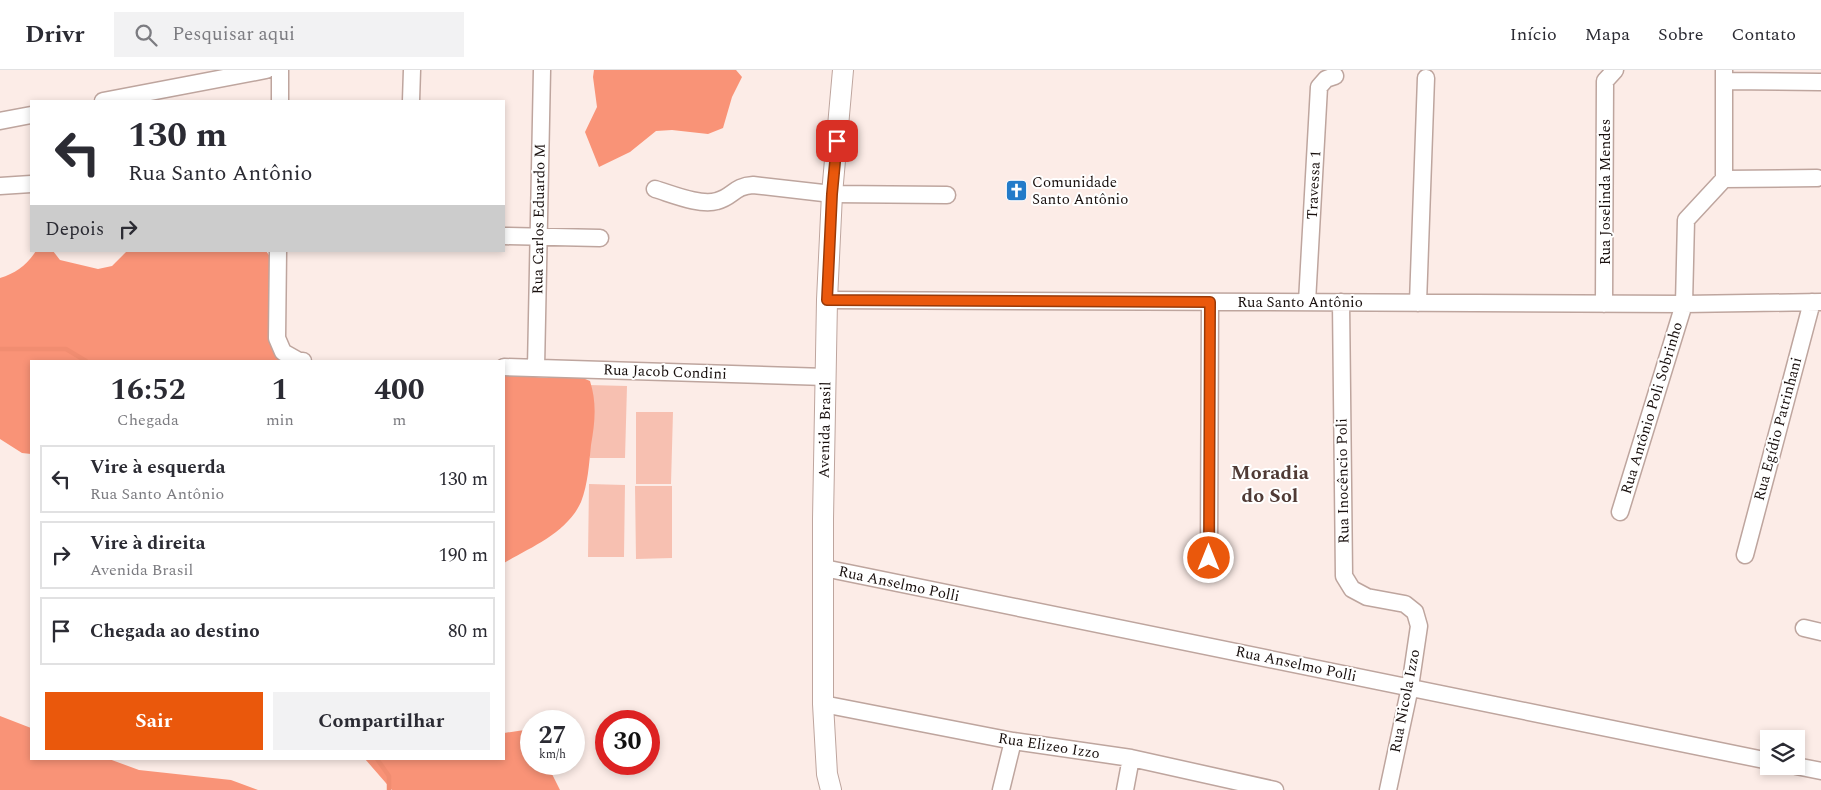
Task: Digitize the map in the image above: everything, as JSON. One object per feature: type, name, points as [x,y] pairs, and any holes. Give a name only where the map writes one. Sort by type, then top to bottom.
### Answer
[{"type":"main road","name":"Avenida Brasil","points":[[831,790],[827,774],[823,704],[827,300],[832,194],[843,70]]},
{"type":"street","points":[[108,100],[266,70]]},
{"type":"street","points":[[280,70],[280,100]]},
{"type":"street","points":[[412,70],[412,100]]},
{"type":"street","name":"Rua Carlos Eduardo M","points":[[536,368],[542,70]]},
{"type":"street","name":"Rua Joselinda Mendes","points":[[1604,304],[1610,75]]},
{"type":"street","name":"Travessa 1","points":[[1307,302],[1319,87],[1326,79],[1335,76]]},
{"type":"street","points":[[1817,178],[1724,179],[1724,76],[1820,82]]},
{"type":"street","points":[[1418,303],[1426,78]]},
{"type":"street","points":[[0,121],[30,115]]},
{"type":"street","name":"Rua Antônio Poli Sobrinho","points":[[1620,512],[1684,304],[1686,220],[1724,179]]},
{"type":"street","points":[[0,186],[30,184]]},
{"type":"street","points":[[654,189],[703,203],[717,201],[743,186],[753,185],[832,194],[947,195]]},
{"type":"street","points":[[505,236],[600,238]]},
{"type":"street","points":[[278,252],[277,338],[283,352],[297,360]]},
{"type":"street","name":"Rua Santo Antônio","points":[[827,300],[1604,304],[1817,302]]},
{"type":"street","points":[[1209,558],[1210,302]]},
{"type":"street","name":"Rua Inocêncio Poli","points":[[1341,302],[1344,576],[1352,589],[1367,597],[1405,604],[1415,612]]},
{"type":"street","name":"Rua Egídio Patrinhani","points":[[1745,555],[1817,302]]},
{"type":"street","name":"Rua Jacob Condini","points":[[505,367],[826,377]]},
{"type":"street","name":"Rua Anselmo Polli","points":[[824,568],[1760,759]]},
{"type":"street","name":"Rua Nicola Izzo","points":[[1388,790],[1410,688],[1419,626],[1415,612]]},
{"type":"street","points":[[1804,628],[1821,632]]},
{"type":"street","name":"Rua Elizeo Izzo","points":[[823,704],[1013,741],[1131,758],[1250,788],[1275,790]]},
{"type":"street","points":[[1001,790],[1013,741]]},
{"type":"street","points":[[1125,790],[1131,758]]},
{"type":"street","points":[[1805,768],[1821,771]]},
{"type":"shaded area","points":[[594,70],[736,70],[742,77],[732,97],[723,128],[708,134],[672,130],[656,131],[630,152],[599,167],[585,132],[597,107],[593,77]]},
{"type":"shaded area","points":[[35,252],[54,252],[60,260],[98,269],[112,266],[126,252],[267,252],[271,258],[288,360],[30,360],[30,454],[22,453],[0,439],[0,278],[11,274],[28,261]]},
{"type":"shaded area","points":[[505,375],[551,378],[578,376],[590,381],[594,397],[594,428],[587,481],[581,502],[575,513],[558,531],[505,562]]},
{"type":"shaded area","points":[[589,385],[627,386],[625,458],[590,458]]},
{"type":"shaded area","points":[[636,412],[673,412],[671,484],[636,484]]},
{"type":"shaded area","points":[[589,484],[625,485],[624,557],[588,557]]},
{"type":"shaded area","points":[[635,486],[672,486],[672,558],[636,559]]},
{"type":"shaded area","points":[[0,716],[30,728],[30,760],[112,760],[139,770],[231,780],[258,790],[0,790]]},
{"type":"shaded area","points":[[520,731],[520,775],[552,775],[560,790],[392,790],[366,760],[505,760],[505,733]]},
{"type":"waterway","points":[[0,349],[66,349],[84,360]]},
{"type":"waterway","points":[[378,760],[389,776],[389,790]]},
{"type":"place","name":"Comunidade Santo Antônio","points":[[1016,191]]},
{"type":"district","name":"Moradia do Sol","points":[[1270,484]]},
{"type":"route","points":[[837,141],[832,194],[827,300],[1210,302],[1209,558]]}]
